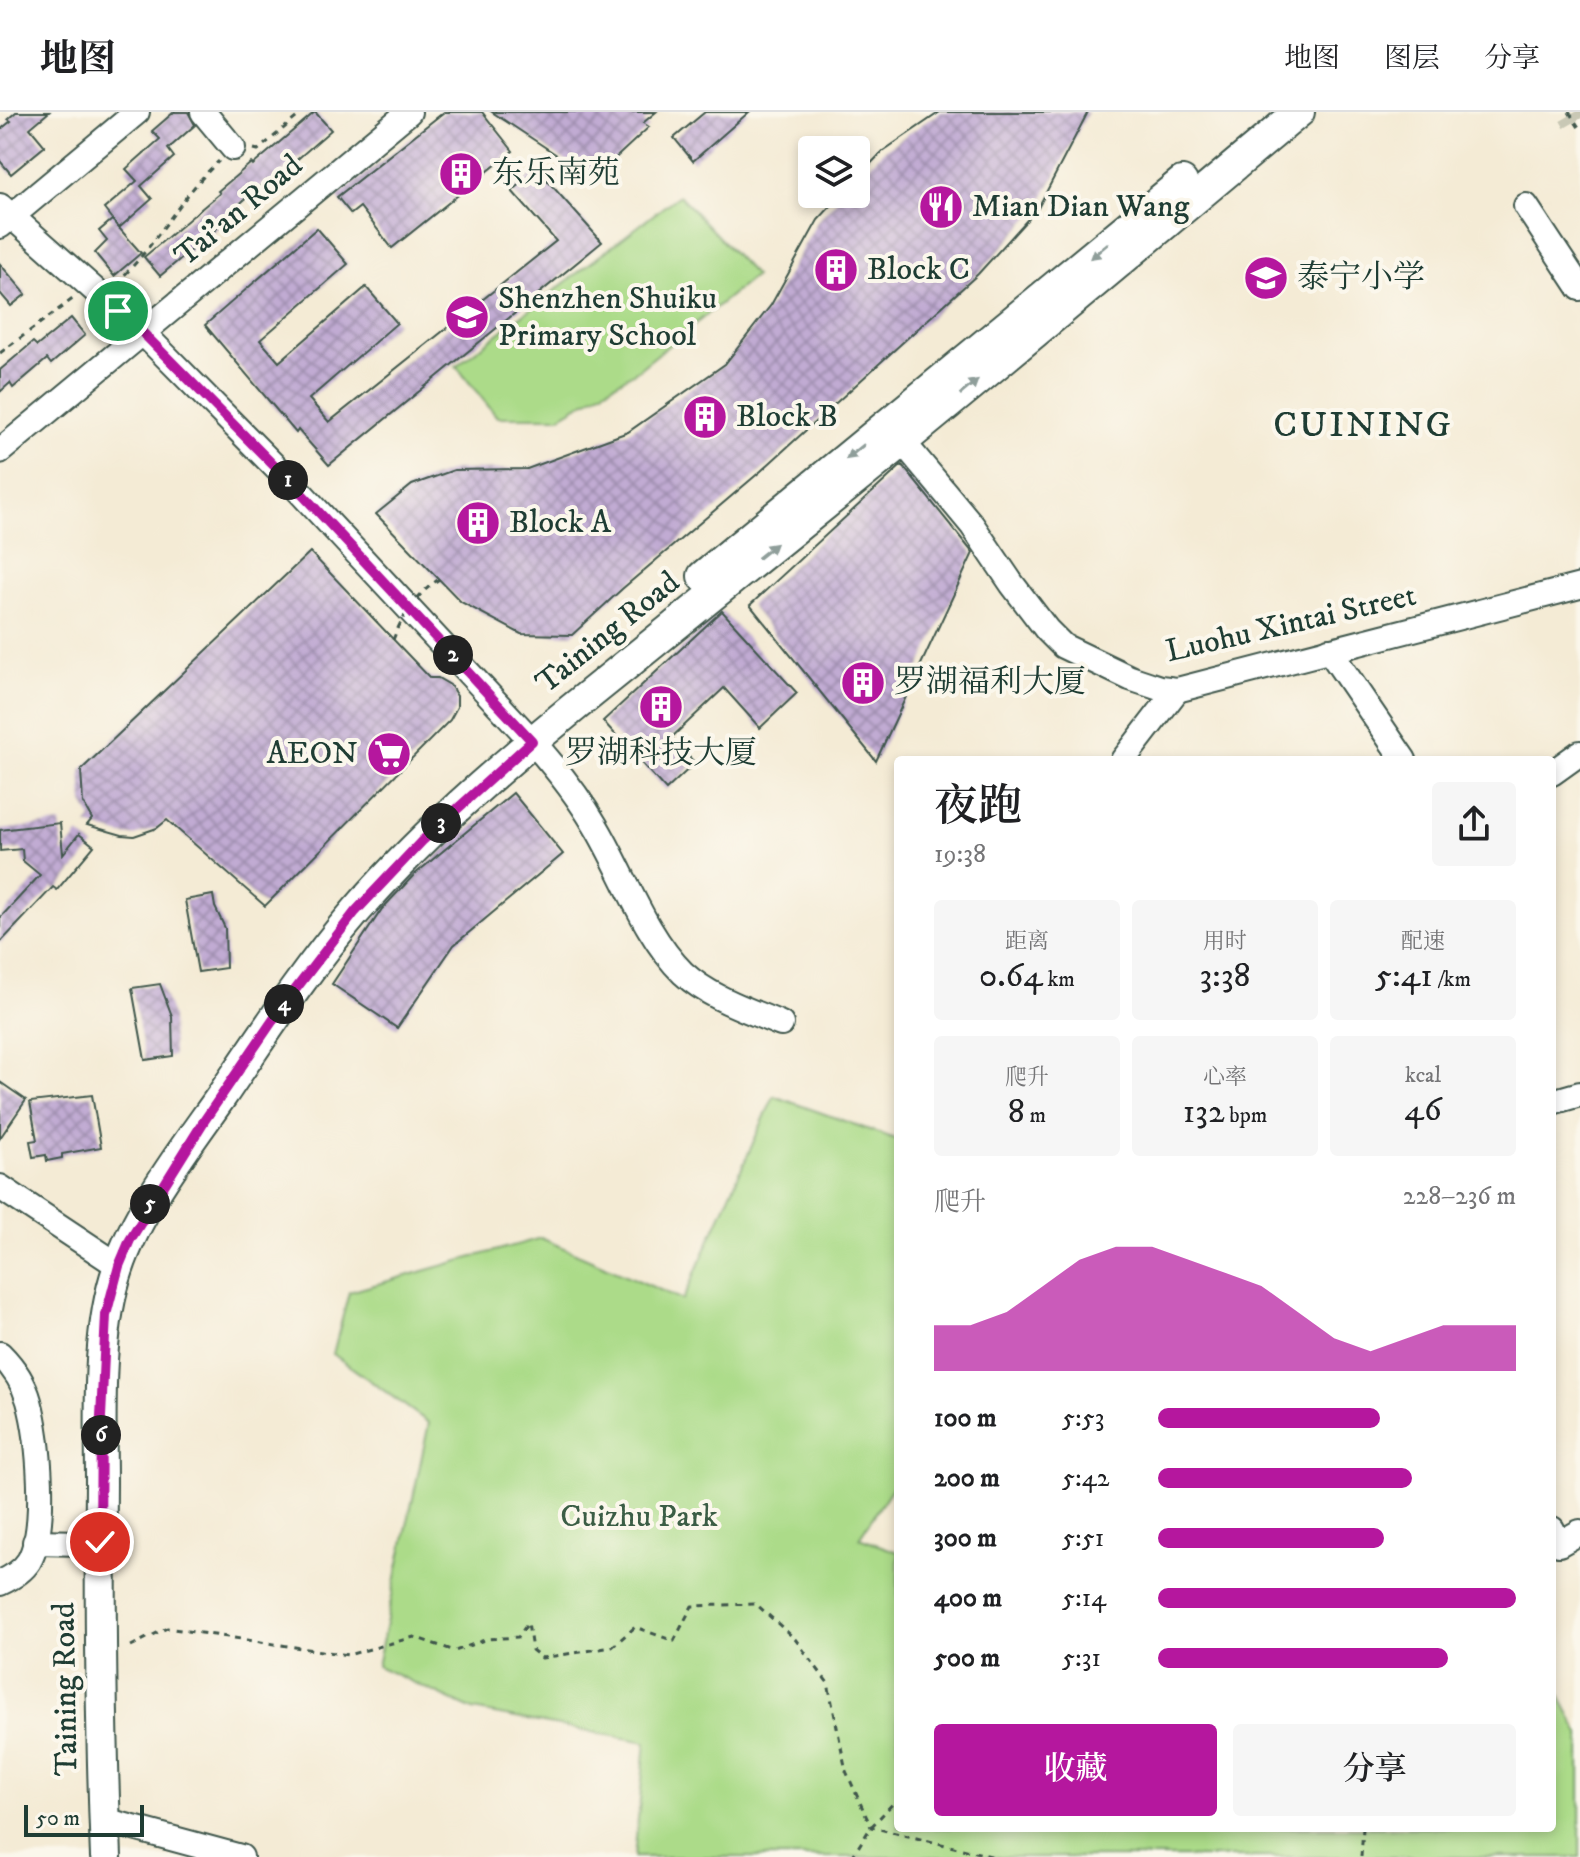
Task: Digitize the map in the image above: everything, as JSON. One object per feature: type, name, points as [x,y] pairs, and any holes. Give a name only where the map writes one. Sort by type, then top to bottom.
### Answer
[{"type":"main road","name":"Taining Road","points":[[895,434],[1267,112]]},
{"type":"main road","name":"Taining Road","points":[[106,1857],[101,1718],[101,1417],[110,1261],[132,1198],[190,1109],[266,998],[339,901],[458,779],[526,734],[895,434],[1299,112]]},
{"type":"main road","name":"Taining Road","points":[[87,1857],[82,1416],[95,1282],[110,1261]]},
{"type":"street","points":[[137,112],[4,216],[143,333],[301,493],[526,734],[569,782],[596,825],[653,933],[682,972],[728,1002],[781,1024]]},
{"type":"street","points":[[203,112],[233,148]]},
{"type":"street","name":"Tai'an Road","points":[[0,451],[409,112]]},
{"type":"street","points":[[1526,206],[1580,288]]},
{"type":"street","name":"Luohu Xintai Street","points":[[895,434],[972,525],[1012,584],[1063,646],[1130,678],[1160,688],[1177,690],[1580,586]]},
{"type":"street","points":[[1329,650],[1401,756]]},
{"type":"street","points":[[1126,756],[1177,690]]},
{"type":"street","points":[[1556,770],[1580,753]]},
{"type":"street","points":[[1556,1101],[1580,1094]]},
{"type":"street","points":[[0,1187],[110,1261]]},
{"type":"street","points":[[0,1354],[13,1367],[28,1398],[37,1439],[40,1504],[29,1561],[14,1576],[0,1583]]},
{"type":"street","points":[[1556,1538],[1559,1544],[1580,1532]]},
{"type":"street","points":[[35,1542],[83,1543]]},
{"type":"street","points":[[104,1820],[241,1857]]},
{"type":"path","points":[[101,296],[134,266],[202,177],[233,148],[258,150],[303,112]]},
{"type":"path","points":[[1569,112],[1580,129]]},
{"type":"path","points":[[0,353],[72,300]]},
{"type":"path","points":[[393,640],[404,613],[426,588],[439,579]]},
{"type":"path","points":[[131,1646],[167,1628],[348,1655],[414,1637],[455,1651],[487,1639],[518,1637],[528,1623],[532,1650],[542,1658],[612,1647],[635,1627],[674,1641],[692,1606],[756,1604],[795,1639],[828,1683],[846,1771],[871,1827]]},
{"type":"path","points":[[852,1857],[871,1827],[894,1802]]},
{"type":"path","points":[[871,1827],[995,1857]]},
{"type":"path","points":[[1361,1857],[1363,1832]]},
{"type":"green space","points":[[679,195],[755,276],[638,370],[559,417],[497,417],[456,366]]},
{"type":"green space","name":"Cuizhu Park","points":[[774,1096],[894,1139],[894,1485],[859,1538],[894,1551],[894,1832],[1556,1832],[1556,1689],[1580,1734],[1580,1857],[634,1857],[646,1742],[473,1710],[377,1666],[429,1423],[333,1354],[349,1292],[541,1238],[683,1300]]},
{"type":"building","points":[[16,112],[49,112],[30,128],[45,146],[11,174],[0,161],[0,130]]},
{"type":"building","points":[[174,112],[188,112],[195,125],[168,149],[174,157],[141,186],[152,199],[119,228],[104,209],[137,181],[126,169],[160,139],[152,131]]},
{"type":"building","points":[[315,112],[331,130],[269,184],[266,181],[221,220],[223,223],[160,276],[144,257],[251,163],[253,165]]},
{"type":"building","name":"东乐南苑","points":[[444,112],[482,112],[513,151],[392,248],[360,207],[351,214],[337,197]]},
{"type":"building","points":[[492,112],[656,112],[643,123],[649,127],[593,179]]},
{"type":"building","points":[[705,112],[749,112],[693,161],[674,138]]},
{"type":"building","points":[[940,112],[1088,112],[1038,208],[978,274],[761,471],[572,635],[521,634],[461,602],[376,514],[412,485],[454,470],[527,469],[628,432],[725,364],[771,305],[818,220],[829,208],[870,208],[870,164],[883,151]]},
{"type":"building","points":[[538,170],[602,242],[329,465],[298,430],[296,433],[205,325],[317,228],[348,264],[260,340],[279,362],[366,287],[397,323],[309,399],[329,422],[556,241],[512,191]]},
{"type":"building","points":[[112,220],[141,253],[114,276],[95,253],[107,241],[99,231]]},
{"type":"building","points":[[0,264],[26,294],[11,306],[0,293]]},
{"type":"building","points":[[71,318],[85,335],[51,364],[47,359],[13,388],[10,383],[0,392],[0,370],[33,342],[37,346]]},
{"type":"building","name":"罗湖福利大厦","points":[[902,465],[973,553],[876,761],[750,605]]},
{"type":"building","points":[[310,552],[430,678],[438,678],[450,685],[457,696],[457,707],[450,720],[265,906],[167,820],[157,828],[134,836],[87,825],[92,819],[83,803],[81,770]]},
{"type":"building","name":"罗湖科技大厦","points":[[722,611],[797,693],[760,728],[724,688],[671,738],[695,763],[666,790],[603,721]]},
{"type":"building","points":[[513,793],[563,854],[454,945],[397,1028],[332,984],[382,909],[414,875]]},
{"type":"building","points":[[60,823],[63,854],[79,834],[94,846],[57,890],[53,887],[0,943],[0,918],[40,875],[23,861],[22,849],[0,851],[0,830]]},
{"type":"building","points":[[213,895],[225,928],[226,968],[198,972],[185,900]]},
{"type":"building","points":[[160,984],[172,1016],[173,1056],[145,1060],[132,988]]},
{"type":"building","points":[[0,1082],[26,1100],[0,1138]]},
{"type":"building","points":[[92,1095],[101,1147],[62,1154],[62,1158],[47,1161],[46,1155],[33,1157],[30,1141],[37,1140],[30,1102]]},
{"type":"tunnel","points":[[1576,112],[1580,119]]},
{"type":"place","name":"东乐南苑","points":[[461,174]]},
{"type":"place","name":"Mian Dian Wang","points":[[941,207]]},
{"type":"place","name":"Block C","points":[[836,270]]},
{"type":"place","name":"泰宁小学","points":[[1266,278]]},
{"type":"place","name":"Shenzhen Shuiku Primary School","points":[[467,317]]},
{"type":"place","name":"Block B","points":[[705,417]]},
{"type":"place","name":"Block A","points":[[478,523]]},
{"type":"place","name":"罗湖福利大厦","points":[[863,683]]},
{"type":"place","name":"罗湖科技大厦","points":[[661,707]]},
{"type":"place","name":"AEON","points":[[389,754]]},
{"type":"district","name":"CUINING","points":[[1363,425]]},
{"type":"route","points":[[100,1542],[106,1315],[119,1266],[130,1240],[204,1121],[282,1007],[355,912],[422,841],[532,741],[301,493],[118,311]]}]
